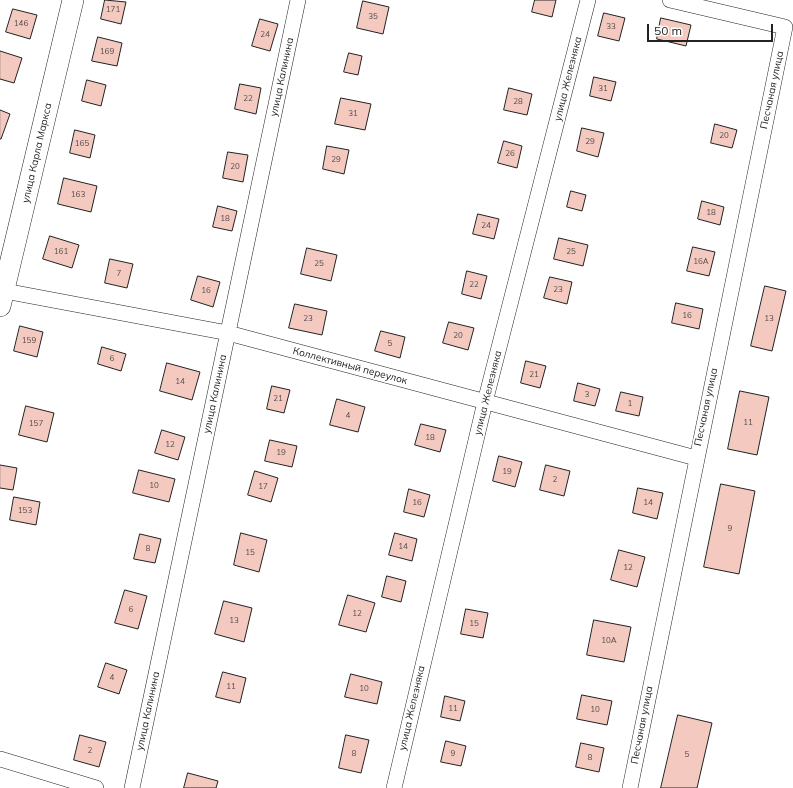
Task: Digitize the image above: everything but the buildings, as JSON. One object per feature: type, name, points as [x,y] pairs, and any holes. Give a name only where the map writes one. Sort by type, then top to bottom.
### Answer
[{"type":"main road","name":"улица Карла Маркса","points":[[1,296],[73,0]]},
{"type":"street","name":"улица Калинина","points":[[132,788],[298,0]]},
{"type":"street","name":"улица Железняка","points":[[394,788],[485,402],[588,0]]},
{"type":"street","name":"Песчаная улица","points":[[630,788],[785,27],[670,0]]},
{"type":"street","name":"Коллективный переулок","points":[[1,296],[228,333],[696,458]]},
{"type":"street","points":[[0,759],[96,788]]}]
